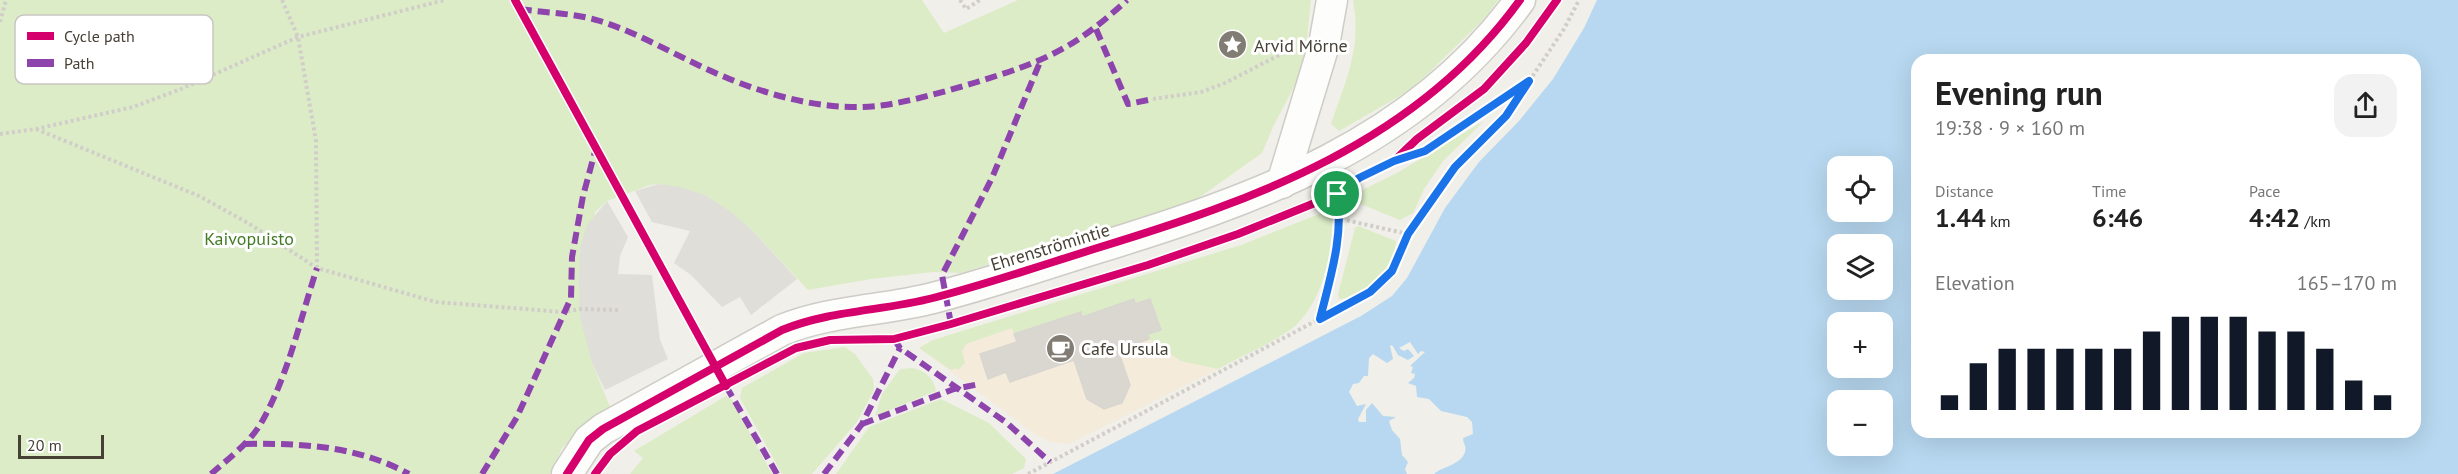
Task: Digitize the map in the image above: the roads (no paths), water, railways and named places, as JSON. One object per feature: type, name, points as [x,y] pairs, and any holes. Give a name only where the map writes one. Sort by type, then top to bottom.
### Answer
[{"type":"street","points":[[1282,183],[1324,45],[1332,0]]},
{"type":"street","name":"Ehrenströmintie","points":[[567,474],[577,454],[603,429],[782,330],[809,319],[897,307],[945,295],[1200,217],[1282,183],[1344,153],[1447,83],[1479,51],[1520,0]]},
{"type":"water","points":[[1597,0],[2458,0],[2458,474],[1434,474],[1456,463],[1463,456],[1466,448],[1463,438],[1473,434],[1472,422],[1467,417],[1441,411],[1429,399],[1417,397],[1416,386],[1408,383],[1415,374],[1411,373],[1413,367],[1410,366],[1425,352],[1421,351],[1418,354],[1410,342],[1399,348],[1404,351],[1408,349],[1414,356],[1408,360],[1398,355],[1392,345],[1390,346],[1393,359],[1387,363],[1373,354],[1369,358],[1368,376],[1364,376],[1359,383],[1353,384],[1349,392],[1357,406],[1366,404],[1358,419],[1359,422],[1366,422],[1366,410],[1372,403],[1383,416],[1396,417],[1389,421],[1392,430],[1400,439],[1402,455],[1408,462],[1405,469],[1407,474],[1053,474],[1361,316],[1392,296],[1407,278],[1445,208],[1479,162],[1519,121],[1553,79],[1584,28]]},
{"type":"place","name":"Arvid Mörne","points":[[1233,45]]},
{"type":"place","name":"Cafe Ursula","points":[[1060,348]]},
{"type":"park label","name":"Kaivopuisto","points":[[249,238]]}]
